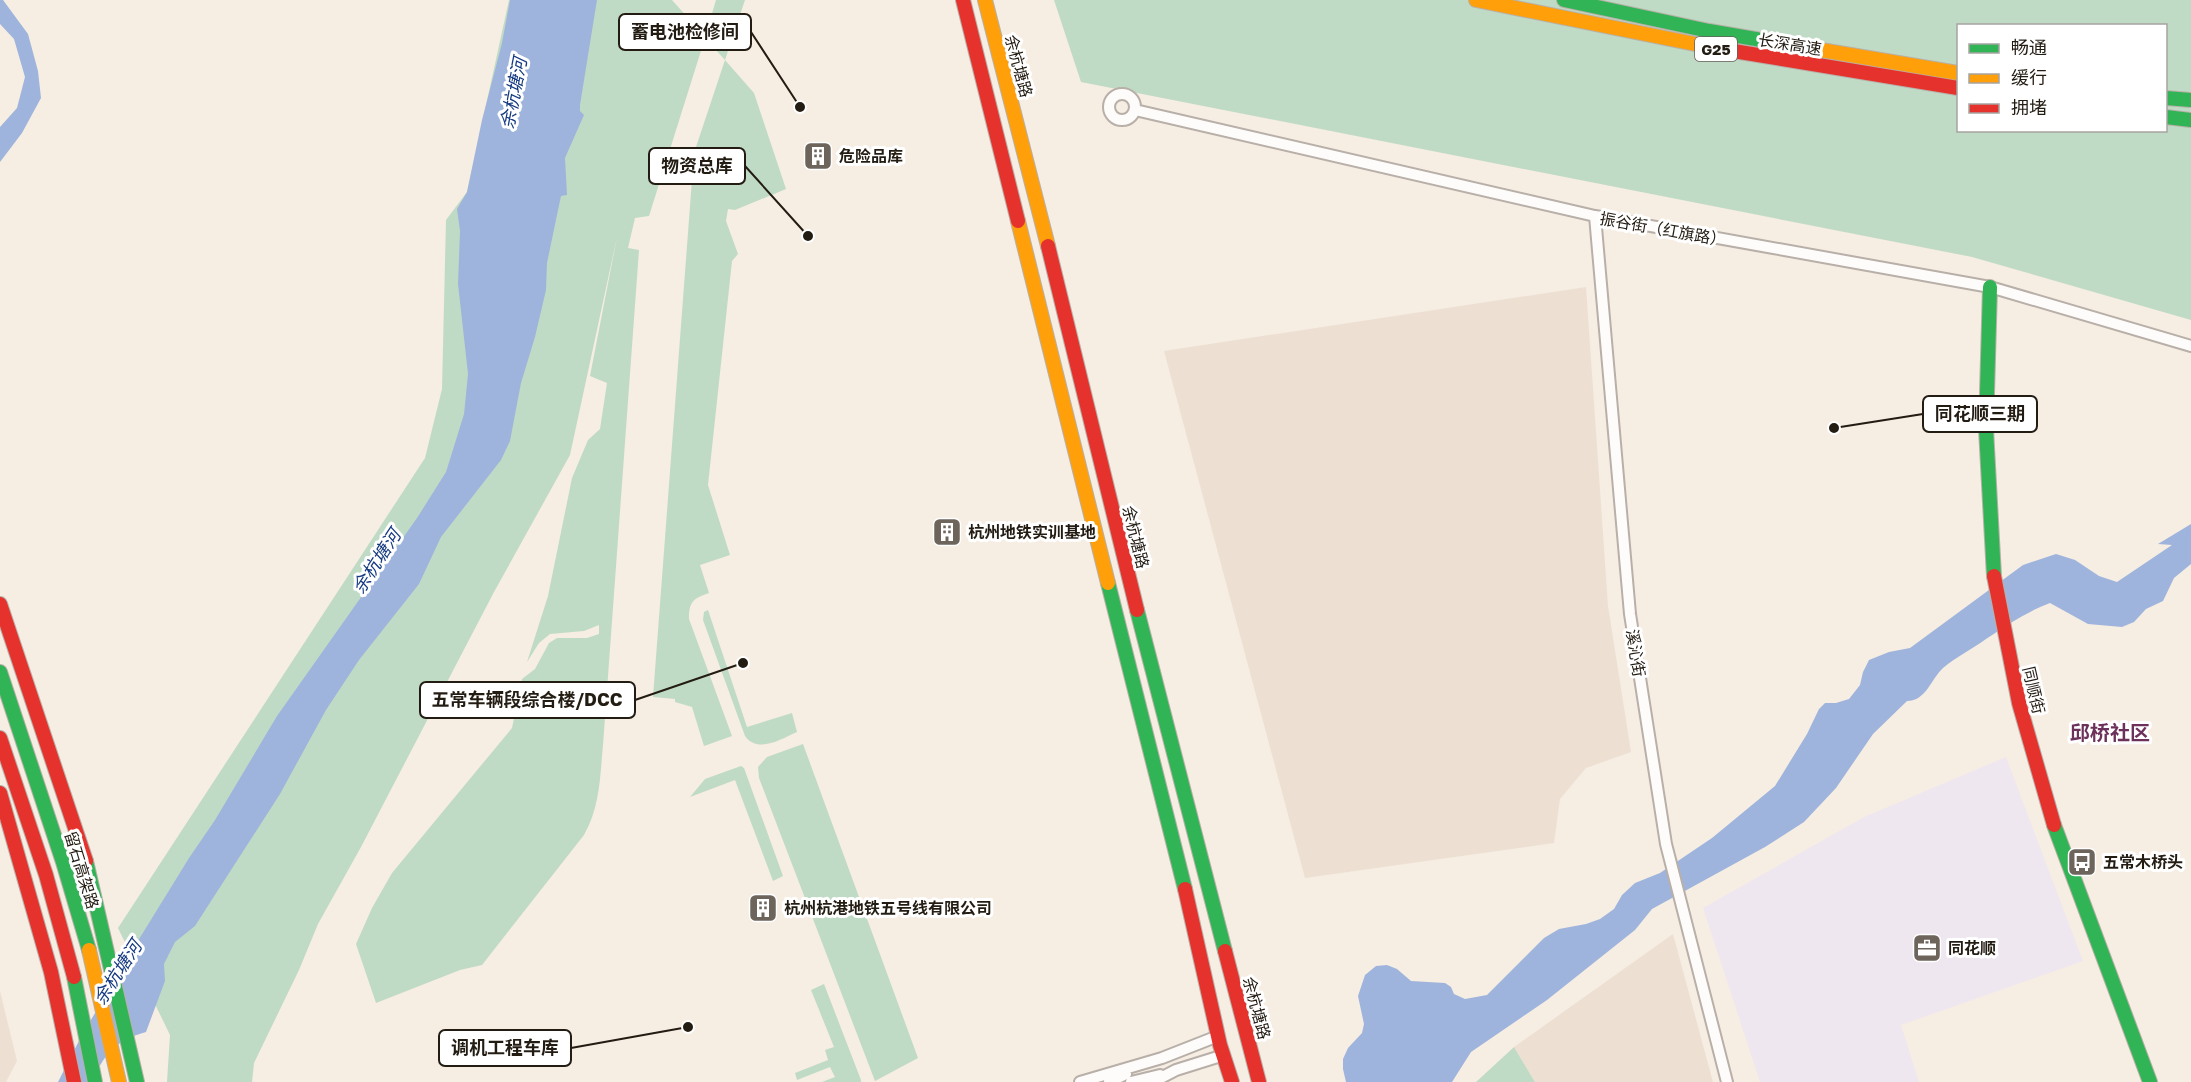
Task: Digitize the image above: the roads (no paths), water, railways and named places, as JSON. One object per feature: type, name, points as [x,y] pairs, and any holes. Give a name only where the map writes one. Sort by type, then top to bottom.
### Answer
[{"type":"main road","points":[[963,0],[1199,947],[1218,1036],[1232,1082]]},
{"type":"main road","name":"余杭塘路","points":[[985,0],[1037,199],[1117,532],[1260,1082]]},
{"type":"main road","name":"长深高速","points":[[1476,0],[1706,47],[1957,88]]},
{"type":"main road","name":"长深高速","points":[[1564,0],[1709,31],[1957,73]]},
{"type":"main road","points":[[2167,98],[2191,100]]},
{"type":"main road","points":[[2167,117],[2191,120]]},
{"type":"main road","name":"同顺街","points":[[1990,287],[1986,429],[1993,567],[2005,637],[2019,703],[2051,816],[2150,1082]]},
{"type":"main road","points":[[0,604],[86,860],[137,1082]]},
{"type":"main road","name":"留石高架路","points":[[0,672],[63,862],[89,949],[118,1082]]},
{"type":"main road","points":[[0,738],[46,875],[82,1017],[95,1082]]},
{"type":"main road","points":[[0,792],[39,922],[63,1017],[74,1082]]},
{"type":"street","name":"振谷街（红旗路）","points":[[1135,110],[1595,216],[1990,287],[2191,346]]},
{"type":"street","name":"溪沁街","points":[[1595,216],[1630,614],[1666,844],[1727,1082]]},
{"type":"street","points":[[1110,1082],[1218,1036]]},
{"type":"street","points":[[1131,1082],[1224,1055]]},
{"type":"street","points":[[1080,1082],[1162,1058]]},
{"type":"street","points":[[1154,1082],[1176,1070]]},
{"type":"water","points":[[0,0],[3,0],[28,34],[38,71],[41,98],[22,133],[0,162],[0,127],[17,108],[25,77],[14,39],[0,24]]},
{"type":"water","name":"余杭塘河","points":[[510,0],[597,0],[580,105],[580,111],[584,115],[565,158],[567,195],[561,196],[547,263],[546,290],[521,383],[510,441],[501,460],[441,537],[419,584],[359,660],[326,710],[280,794],[195,926],[175,942],[164,964],[165,981],[146,1032],[118,1044],[101,1063],[91,1082],[58,1082],[82,1035],[136,944],[215,820],[277,716],[417,518],[446,472],[464,414],[468,374],[458,284],[460,231],[457,209],[467,192]]},
{"type":"water","points":[[2191,524],[2191,564],[2174,578],[2163,601],[2146,609],[2134,622],[2122,627],[2088,624],[2050,603],[2017,619],[1953,660],[1943,668],[1924,693],[1914,700],[1907,701],[1873,734],[1836,788],[1804,822],[1765,847],[1652,909],[1635,930],[1547,1000],[1471,1052],[1452,1082],[1346,1082],[1343,1059],[1348,1048],[1362,1033],[1364,1024],[1358,996],[1365,975],[1376,966],[1387,965],[1397,969],[1411,981],[1445,983],[1451,987],[1454,994],[1465,999],[1487,995],[1544,938],[1559,929],[1600,919],[1614,909],[1622,895],[1635,883],[1660,873],[1712,838],[1775,786],[1807,734],[1819,709],[1825,703],[1836,703],[1849,699],[1860,685],[1869,660],[1889,652],[1910,648],[2023,565],[2056,554],[2075,560],[2099,576],[2117,582],[2172,545],[2158,544]]},
{"type":"place","name":"蓄电池检修间","points":[[800,107]]},
{"type":"place","name":"危险品库","points":[[818,156]]},
{"type":"place","name":"物资总库","points":[[808,236]]},
{"type":"place","name":"同花顺三期","points":[[1834,428]]},
{"type":"place","name":"杭州地铁实训基地","points":[[947,532]]},
{"type":"place","name":"五常车辆段综合楼/DCC","points":[[743,663]]},
{"type":"place","name":"五常木桥头","points":[[2082,862]]},
{"type":"place","name":"杭州杭港地铁五号线有限公司","points":[[763,908]]},
{"type":"place","name":"同花顺","points":[[1927,948]]},
{"type":"place","name":"调机工程车库","points":[[688,1027]]},
{"type":"district","name":"邱桥社区","points":[[2110,732]]}]
